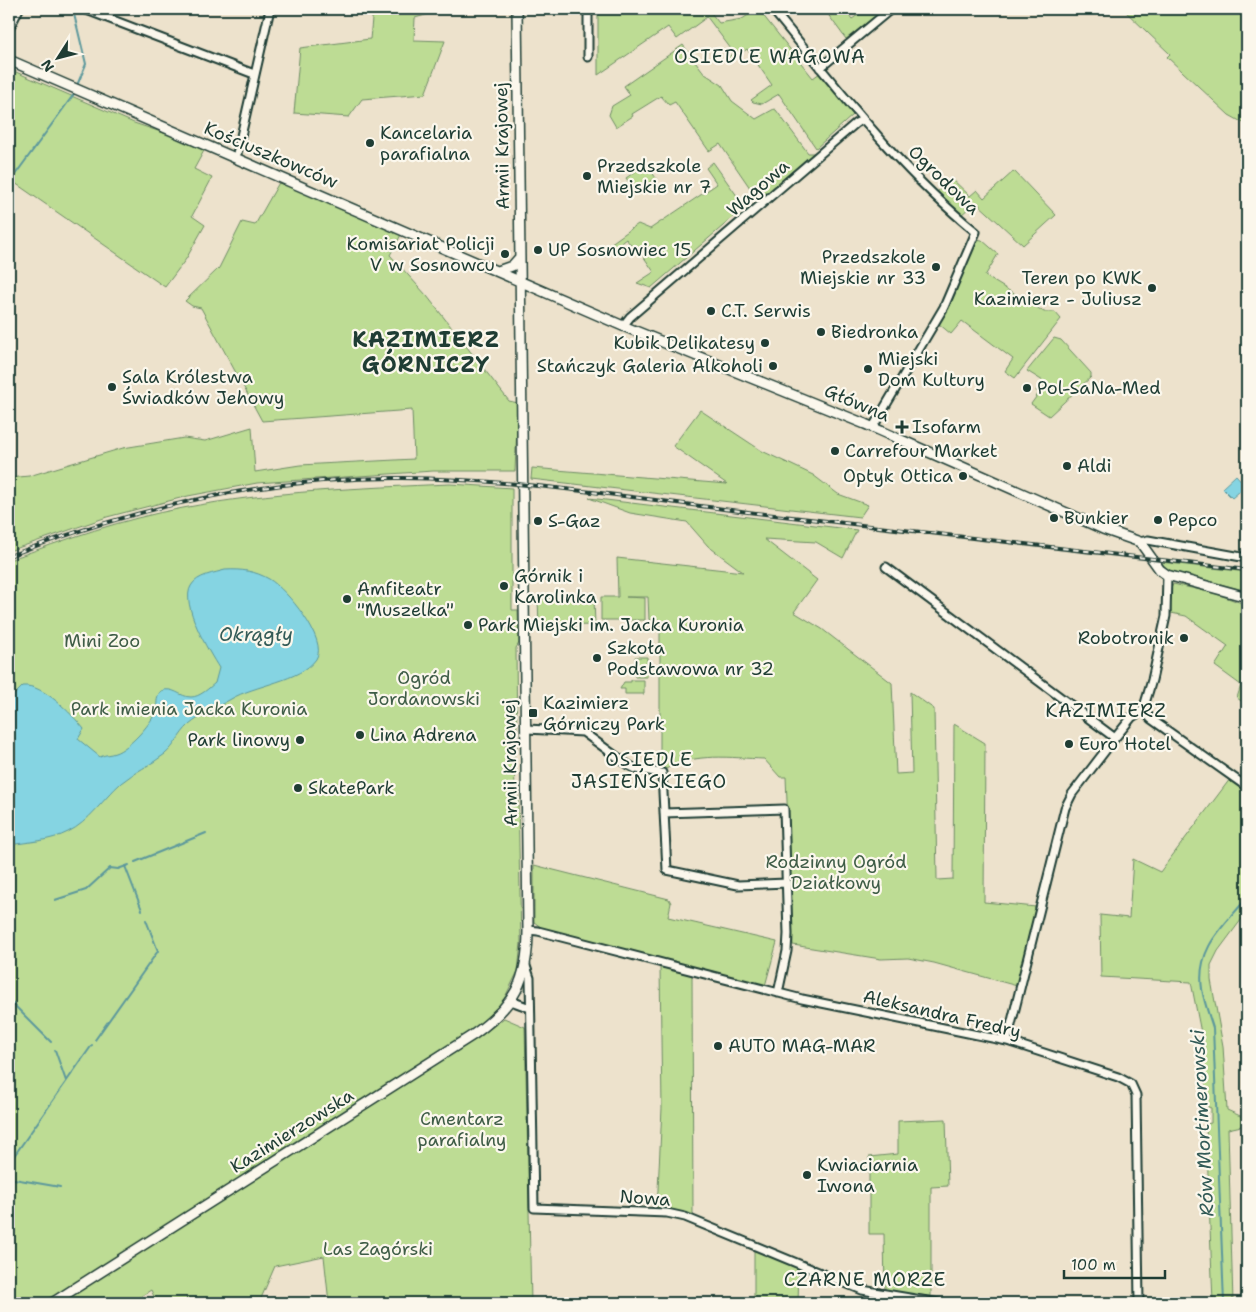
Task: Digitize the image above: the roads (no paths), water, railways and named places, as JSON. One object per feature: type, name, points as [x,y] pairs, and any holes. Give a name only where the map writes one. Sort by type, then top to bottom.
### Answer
[{"type":"street","points":[[9,29],[19,9]]},
{"type":"street","points":[[84,9],[254,74]]},
{"type":"street","points":[[236,158],[270,9]]},
{"type":"street","name":"Armii Krajowej","points":[[517,9],[528,930],[526,966]]},
{"type":"street","points":[[588,9],[588,57]]},
{"type":"street","points":[[772,9],[863,120]]},
{"type":"street","points":[[820,68],[891,9]]},
{"type":"street","name":"Kościuszkowców","points":[[9,60],[520,281]]},
{"type":"street","name":"Wagowa","points":[[624,326],[630,317],[751,212],[856,123],[863,120]]},
{"type":"street","name":"Ogrodowa","points":[[863,120],[951,212],[976,232],[933,329],[872,427]]},
{"type":"street","points":[[497,270],[512,266],[520,257]]},
{"type":"street","name":"Główna","points":[[520,281],[624,326],[872,427],[1103,530],[1140,542]]},
{"type":"street","points":[[1247,558],[1148,540],[1140,542],[1160,570],[1167,575],[1247,597]]},
{"type":"street","points":[[886,567],[1115,738]]},
{"type":"street","points":[[1007,1041],[1065,808],[1072,794],[1115,738],[1132,717],[1142,710],[1152,680],[1166,616],[1167,575]]},
{"type":"street","points":[[1142,710],[1151,719],[1247,787]]},
{"type":"street","points":[[526,729],[583,732],[636,769],[659,771],[663,777],[667,870],[738,885],[787,883]]},
{"type":"street","points":[[664,813],[784,809],[787,950],[778,993]]},
{"type":"street","name":"Aleksandra Fredry","points":[[528,930],[778,993],[1007,1041],[1118,1077],[1131,1084],[1136,1090],[1139,1303]]},
{"type":"street","name":"Kazimierzowska","points":[[52,1303],[473,1035],[494,1020],[511,1001],[520,987],[526,966]]},
{"type":"street","name":"Nowa","points":[[526,966],[530,978],[534,1208],[667,1213],[685,1217],[862,1290],[938,1303]]},
{"type":"street","points":[[511,1001],[530,1008]]},
{"type":"water","points":[[1236,475],[1246,486],[1232,498],[1222,488]]},
{"type":"water","name":"Okrągły","points":[[225,570],[243,570],[259,574],[269,579],[285,593],[304,616],[317,640],[318,651],[316,659],[300,673],[241,694],[189,725],[165,754],[121,783],[76,828],[61,835],[39,841],[9,845],[9,700],[23,686],[39,690],[65,708],[79,723],[84,729],[78,739],[100,757],[120,751],[132,742],[148,724],[155,713],[158,696],[161,691],[169,690],[187,697],[194,697],[215,683],[219,668],[192,616],[189,594],[191,586],[197,579]]},
{"type":"waterway","points":[[73,10],[86,64],[78,83]]},
{"type":"waterway","points":[[9,183],[74,94]]},
{"type":"waterway","points":[[135,862],[206,833]]},
{"type":"waterway","points":[[55,900],[86,890],[110,868],[118,869],[129,865]]},
{"type":"waterway","points":[[125,866],[142,910]]},
{"type":"waterway","name":"Rów Mortimerowski","points":[[1224,1303],[1213,1028],[1205,1004],[1201,975],[1203,962],[1213,939],[1247,898]]},
{"type":"waterway","points":[[95,1040],[158,951],[146,920]]},
{"type":"waterway","points":[[9,1000],[51,1042]]},
{"type":"waterway","points":[[9,1163],[92,1045]]},
{"type":"waterway","points":[[55,1050],[66,1081]]},
{"type":"waterway","points":[[14,1179],[60,1187]]},
{"type":"railway","points":[[9,556],[104,523],[202,499],[302,483],[402,478],[493,482],[584,491],[1247,570]]},
{"type":"place","name":"Kancelaria parafialna","points":[[370,143]]},
{"type":"place","name":"Przedszkole Miejskie nr 7","points":[[587,176]]},
{"type":"place","name":"UP Sosnowiec 15","points":[[538,250]]},
{"type":"place","name":"Komisariat Policji V w Sosnowcu","points":[[505,254]]},
{"type":"place","name":"Przedszkole Miejskie nr 33","points":[[936,267]]},
{"type":"place","name":"Teren po KWK Kazimierz - Juliusz","points":[[1152,288]]},
{"type":"place","name":"C.T. Serwis","points":[[711,311]]},
{"type":"place","name":"Biedronka","points":[[821,332]]},
{"type":"place","name":"Kubik Delikatesy","points":[[765,343]]},
{"type":"place","name":"Stańczyk Galeria Alkoholi","points":[[773,366]]},
{"type":"place","name":"Miejski Dom Kultury","points":[[868,369]]},
{"type":"place","name":"Sala Królestwa Świadków Jehowy","points":[[112,387]]},
{"type":"place","name":"Pol-SaNa-Med","points":[[1027,388]]},
{"type":"place","name":"Isofarm","points":[[902,427]]},
{"type":"place","name":"Carrefour Market","points":[[835,451]]},
{"type":"place","name":"Aldi","points":[[1067,466]]},
{"type":"place","name":"Optyk Ottica","points":[[963,476]]},
{"type":"place","name":"Bunkier","points":[[1054,518]]},
{"type":"place","name":"Pepco","points":[[1158,520]]},
{"type":"place","name":"S-Gaz","points":[[538,521]]},
{"type":"place","name":"Górnik i Karolinka","points":[[504,586]]},
{"type":"place","name":"Amfiteatr \"Muszelka\"","points":[[347,599]]},
{"type":"place","name":"Park Miejski im. Jacka Kuronia","points":[[468,625]]},
{"type":"place","name":"Robotronik","points":[[1184,638]]},
{"type":"place","name":"Szkoła Podstawowa nr 32","points":[[597,658]]},
{"type":"place","name":"Kazimierz Górniczy Park","points":[[533,713]]},
{"type":"place","name":"Lina Adrena","points":[[360,735]]},
{"type":"place","name":"Park linowy","points":[[300,740]]},
{"type":"place","name":"Euro Hotel","points":[[1069,744]]},
{"type":"place","name":"SkatePark","points":[[298,788]]},
{"type":"place","name":"AUTO MAG-MAR","points":[[718,1046]]},
{"type":"place","name":"Kwiaciarnia Iwona","points":[[807,1175]]},
{"type":"district","name":"OSIEDLE WAGOWA","points":[[770,56]]},
{"type":"district","name":"KAZIMIERZ GÓRNICZY","points":[[426,352]]},
{"type":"district","name":"KAZIMIERZ","points":[[1106,710]]},
{"type":"district","name":"OSIEDLE JASIEŃSKIEGO","points":[[649,770]]},
{"type":"district","name":"CZARNE MORZE","points":[[865,1279]]},
{"type":"park label","name":"Mini Zoo","points":[[102,641]]},
{"type":"park label","name":"Ogród Jordanowski","points":[[424,688]]},
{"type":"park label","name":"Park imienia Jacka Kuronia","points":[[189,709]]},
{"type":"park label","name":"Rodzinny Ogród Działkowy","points":[[836,872]]},
{"type":"park label","name":"Cmentarz parafialny","points":[[462,1129]]},
{"type":"park label","name":"Las Zagórski","points":[[378,1249]]}]
